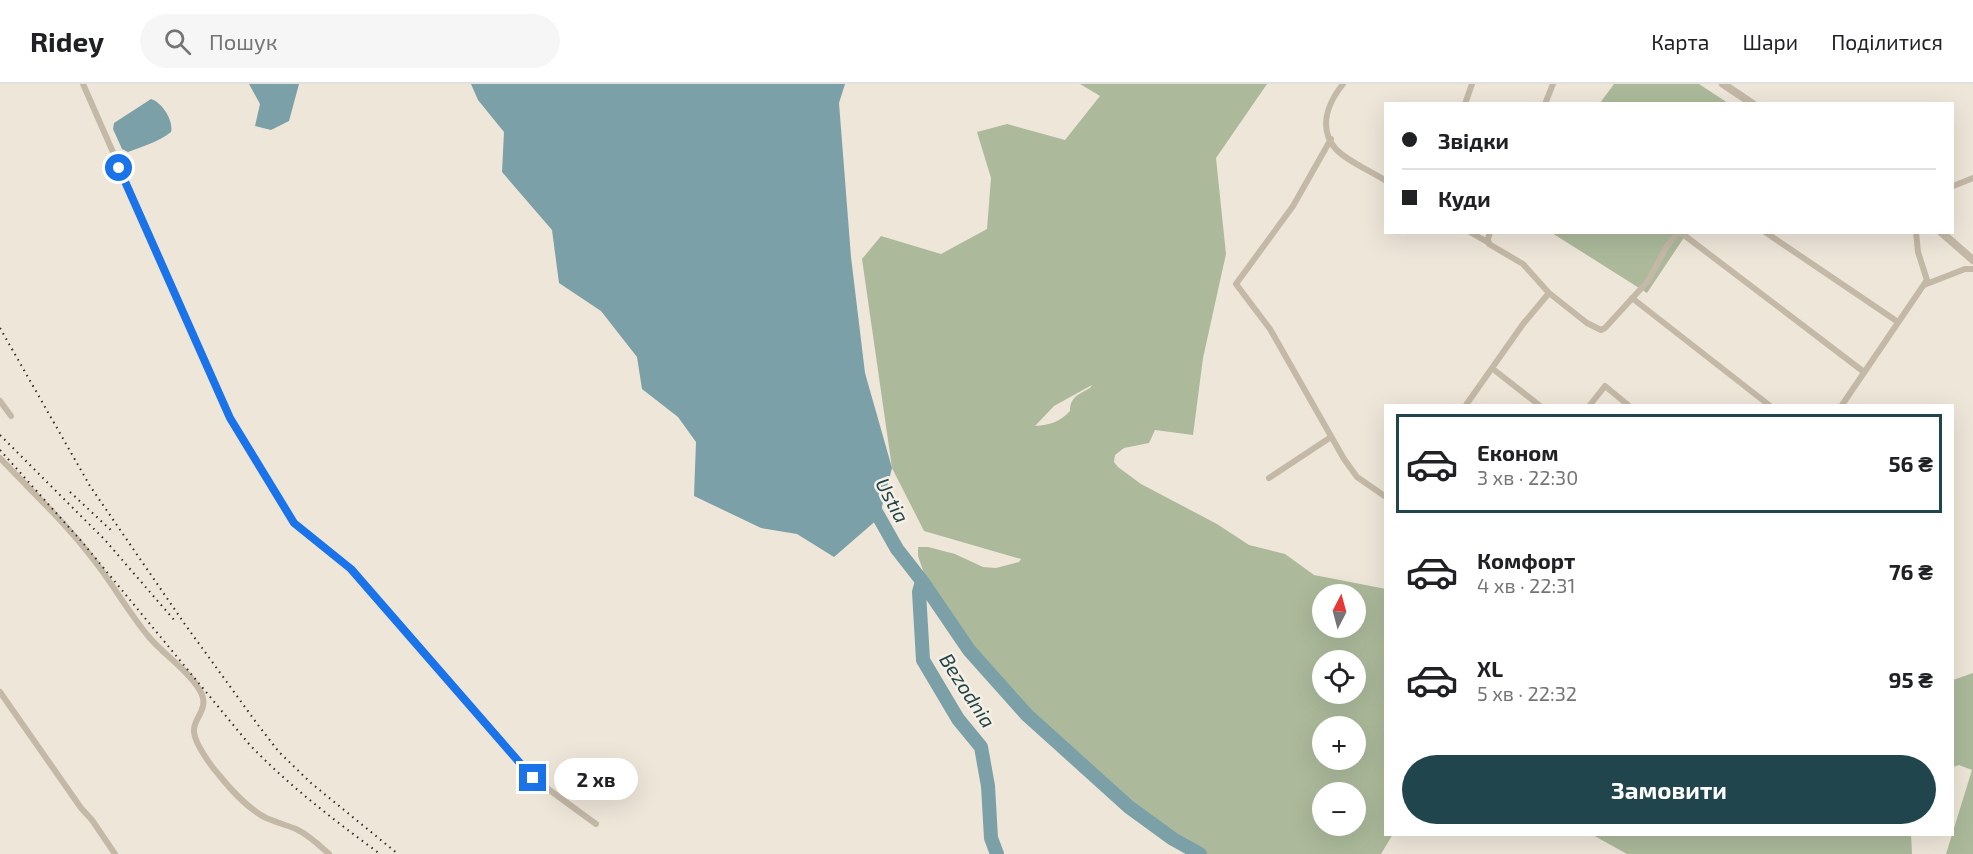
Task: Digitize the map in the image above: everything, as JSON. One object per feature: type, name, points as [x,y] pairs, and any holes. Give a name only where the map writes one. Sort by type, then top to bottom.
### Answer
[{"type":"street","points":[[82,84],[230,418],[294,523],[351,569],[533,778],[596,824]]},
{"type":"street","points":[[1343,84],[1327,110],[1326,128],[1335,148],[1384,180]]},
{"type":"street","points":[[1466,102],[1472,84]]},
{"type":"street","points":[[1546,102],[1553,84]]},
{"type":"street","points":[[1723,84],[1750,102]]},
{"type":"street","points":[[1331,139],[1293,206],[1236,284],[1270,329],[1331,437],[1357,477],[1384,496]]},
{"type":"street","points":[[1954,186],[1973,178]]},
{"type":"street","points":[[1473,234],[1523,264],[1550,293],[1601,330],[1648,281],[1667,246],[1677,234]]},
{"type":"street","points":[[1489,244],[1490,234]]},
{"type":"street","points":[[1682,234],[1864,372]]},
{"type":"street","points":[[1768,234],[1898,322]]},
{"type":"street","points":[[1843,404],[1928,280],[1918,252],[1916,234]]},
{"type":"street","points":[[1943,234],[1973,260]]},
{"type":"street","points":[[1924,285],[1965,269],[1973,269]]},
{"type":"street","points":[[1467,404],[1523,324],[1550,293]]},
{"type":"street","points":[[1632,298],[1768,404]]},
{"type":"street","points":[[1493,369],[1538,404]]},
{"type":"street","points":[[1591,404],[1605,386],[1627,404]]},
{"type":"street","points":[[0,401],[11,416]]},
{"type":"street","points":[[1269,478],[1331,437]]},
{"type":"street","points":[[0,458],[93,558],[148,636],[195,681],[202,694],[203,706],[201,715],[194,725],[194,732],[207,759],[217,773],[233,792],[255,811],[299,830],[329,854]]},
{"type":"street","points":[[0,692],[115,854]]},
{"type":"green space","points":[[1080,84],[1267,84],[1216,158],[1226,254],[1203,358],[1193,435],[1155,430],[1149,443],[1124,448],[1115,455],[1114,462],[1141,484],[1217,524],[1249,545],[1285,554],[1314,575],[1360,584],[1312,584],[1312,638],[1366,638],[1366,585],[1384,589],[1384,836],[1392,836],[1381,854],[1205,854],[1174,836],[1130,803],[1028,708],[973,646],[926,579],[918,556],[918,547],[928,547],[955,554],[983,567],[996,568],[1019,562],[1021,559],[924,531],[892,468],[862,259],[881,236],[941,254],[987,229],[991,178],[977,132],[1007,124],[1065,140],[1100,96]],"holes":[[[1092,385],[1073,399],[1070,411],[1062,418],[1050,424],[1035,426],[1054,406]]]},
{"type":"green space","points":[[1614,84],[1699,84],[1726,102],[1601,102]]},
{"type":"green space","points":[[1554,234],[1686,234],[1647,293]]},
{"type":"green space","points":[[1973,673],[1973,854],[1946,854],[1952,836],[1954,836],[1954,828],[1972,770],[1959,765],[1954,767],[1954,680]]},
{"type":"green space","points":[[1595,836],[1911,836],[1912,854],[1627,854]]},
{"type":"water","points":[[249,84],[299,84],[289,121],[271,130],[255,126],[260,104]]},
{"type":"water","points":[[471,84],[845,84],[839,103],[851,257],[865,373],[892,468],[879,518],[834,557],[797,534],[761,528],[694,496],[696,442],[678,417],[642,389],[637,357],[601,311],[559,283],[552,230],[502,172],[504,132],[478,100]]},
{"type":"water","points":[[151,99],[166,112],[171,123],[171,132],[156,141],[128,152],[122,149],[113,129],[114,123]]},
{"type":"waterway","name":"Ustia","points":[[871,503],[897,549],[969,650],[1027,715],[1129,807],[1173,839],[1200,854]]},
{"type":"waterway","name":"Bezodnia","points":[[922,581],[919,592],[923,660],[958,719],[981,747],[988,786],[991,838],[997,854]]},
{"type":"railway","points":[[0,328],[90,486],[184,623],[258,725],[279,752],[311,783],[398,854]]},
{"type":"railway","points":[[0,435],[105,540],[175,621]]},
{"type":"railway","points":[[0,450],[83,543],[249,744],[296,788],[380,854]]},
{"type":"railway","points":[[70,492],[114,533]]},
{"type":"route","points":[[119,168],[230,418],[294,523],[351,569],[533,778]]}]
